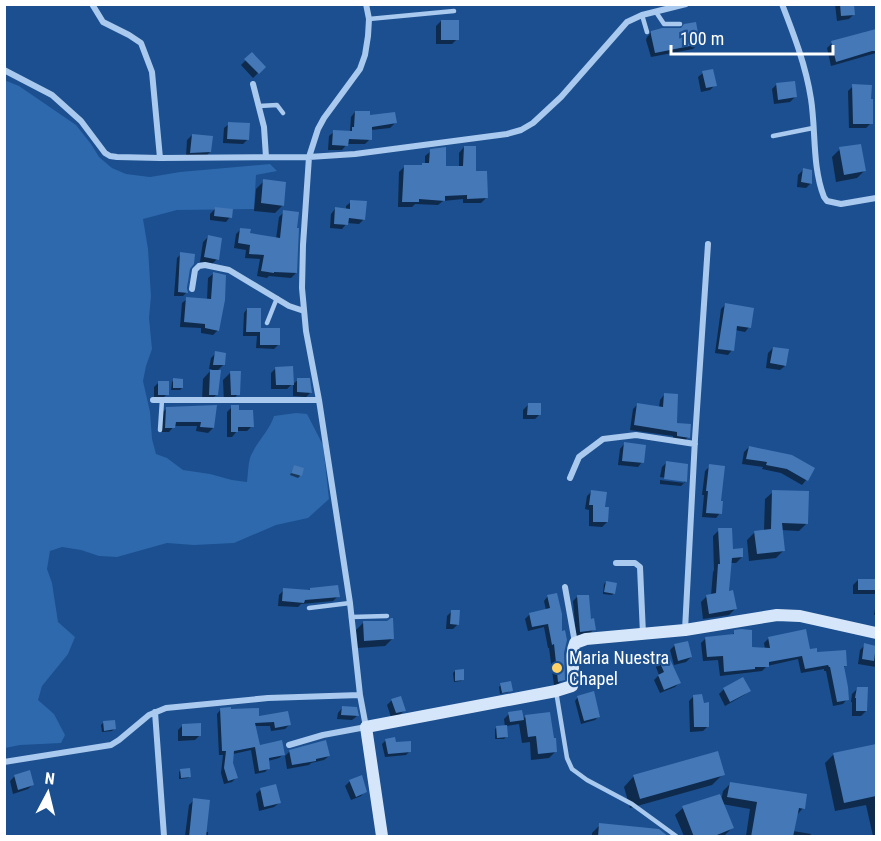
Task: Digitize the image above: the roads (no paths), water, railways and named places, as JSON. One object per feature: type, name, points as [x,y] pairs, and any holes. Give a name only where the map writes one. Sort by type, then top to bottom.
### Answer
[{"type":"street","points":[[92,4],[103,22],[141,43],[152,72],[160,158]]},
{"type":"street","points":[[366,4],[369,19],[368,36],[360,69],[324,118],[309,156],[302,288],[306,331],[320,400],[350,603],[360,695],[382,837]]},
{"type":"street","points":[[4,70],[52,95],[81,121],[105,153],[110,156],[160,158],[355,154],[507,134],[521,130],[533,123],[561,97],[627,22],[642,15],[686,4]]},
{"type":"street","points":[[782,4],[800,49],[811,99],[815,154],[822,190],[827,201],[841,204],[876,198]]},
{"type":"street","points":[[253,84],[264,127],[266,157]]},
{"type":"street","points":[[685,630],[708,244]]},
{"type":"street","points":[[192,289],[195,270],[205,265],[229,270],[296,309],[304,311]]},
{"type":"street","points":[[153,400],[320,400]]},
{"type":"street","points":[[570,478],[579,457],[603,439],[636,435],[695,444]]},
{"type":"street","points":[[616,563],[635,563],[640,567],[643,634]]},
{"type":"street","points":[[289,745],[323,735],[556,691],[572,686],[575,643],[565,587]]},
{"type":"street","points":[[575,643],[586,639],[685,630],[777,615],[800,616],[876,633]]},
{"type":"street","points":[[4,762],[111,745],[154,712],[166,708],[268,698],[360,695]]},
{"type":"street","points":[[154,712],[164,837]]},
{"type":"lane","points":[[369,19],[454,11]]},
{"type":"lane","points":[[656,12],[664,24],[680,24]]},
{"type":"lane","points":[[642,15],[647,32]]},
{"type":"lane","points":[[259,106],[277,105],[284,113]]},
{"type":"lane","points":[[773,136],[813,128]]},
{"type":"lane","points":[[267,323],[277,298]]},
{"type":"lane","points":[[160,430],[162,400]]},
{"type":"lane","points":[[309,608],[350,603]]},
{"type":"lane","points":[[351,617],[387,616]]},
{"type":"lane","points":[[556,691],[567,758],[572,769],[587,780],[632,804],[676,837]]},
{"type":"place","name":"Maria Nuestra Chapel","points":[[557,668]]}]
